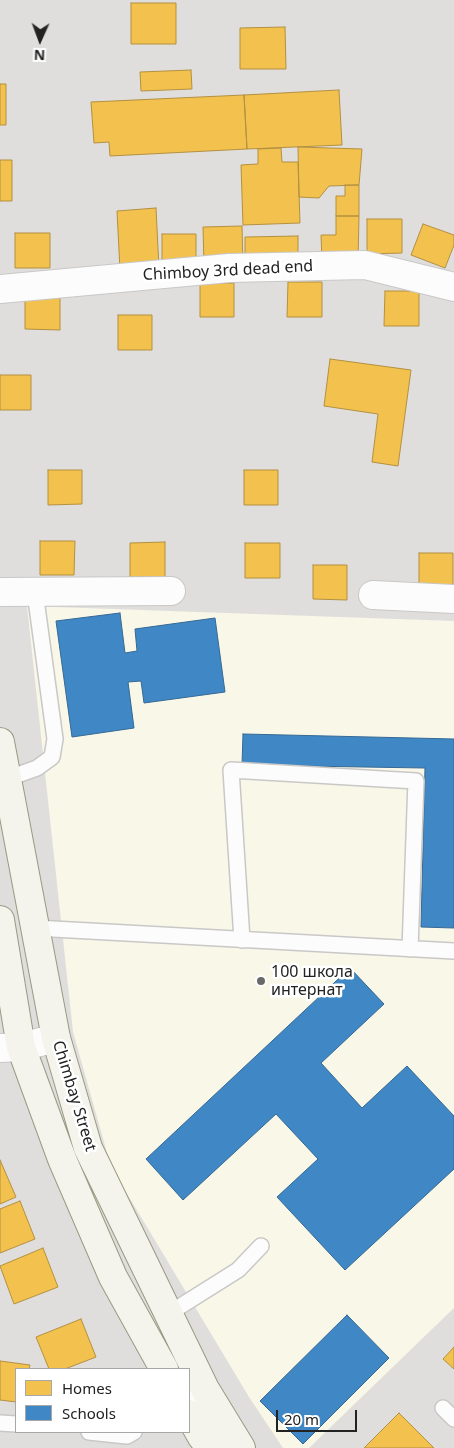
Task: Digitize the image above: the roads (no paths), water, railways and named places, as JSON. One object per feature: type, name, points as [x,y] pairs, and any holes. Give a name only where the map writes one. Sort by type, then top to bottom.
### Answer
[{"type":"main road","name":"Chimbay Street","points":[[0,742],[56,1038],[88,1148],[168,1314],[188,1368]]},
{"type":"main road","name":"Chimbay Street","points":[[0,920],[10,1048],[62,1159],[113,1277],[163,1368]]},
{"type":"main road","name":"Chimbay Street","points":[[190,1375],[197,1394],[241,1448]]},
{"type":"main road","points":[[190,1416],[202,1437],[211,1448]]},
{"type":"street","name":"Chimboy 3rd dead end","points":[[0,289],[229,268],[365,265],[454,287]]},
{"type":"street","points":[[0,592],[171,591]]},
{"type":"street","points":[[373,595],[454,599]]},
{"type":"street","points":[[10,1048],[56,1038]]},
{"type":"lane","points":[[6,779],[38,768],[52,757],[55,739],[36,592]]},
{"type":"lane","points":[[242,940],[231,770],[416,782],[410,949]]},
{"type":"lane","points":[[35,928],[454,952]]},
{"type":"lane","points":[[168,1314],[238,1270],[261,1246]]},
{"type":"lane","points":[[443,1408],[454,1420]]},
{"type":"lane","points":[[0,1423],[15,1424]]},
{"type":"lane","points":[[98,1433],[127,1436],[132,1433]]},
{"type":"place","name":"100 школа интернат","points":[[261,981]]}]
